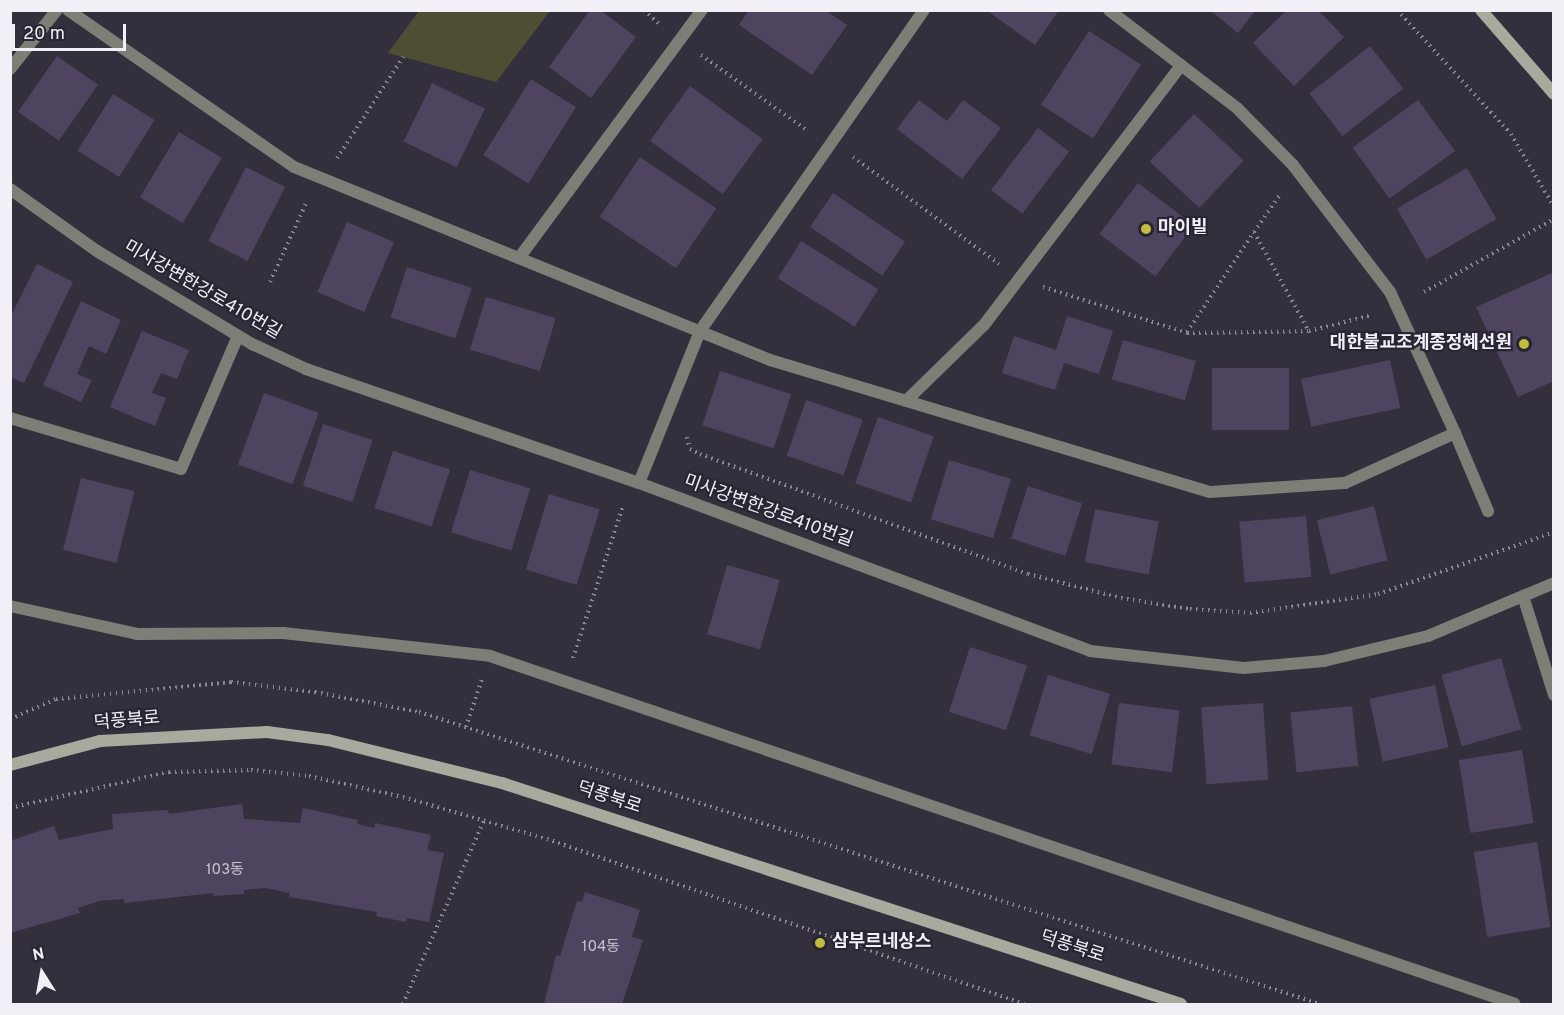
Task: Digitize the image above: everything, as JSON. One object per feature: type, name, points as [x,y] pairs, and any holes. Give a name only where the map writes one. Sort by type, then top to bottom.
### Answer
[{"type":"street","points":[[10,69],[57,10]]},
{"type":"street","points":[[68,10],[294,166],[770,360],[1210,492],[1345,483],[1455,433]]},
{"type":"street","points":[[519,258],[702,10]]},
{"type":"street","points":[[639,483],[700,331],[924,10]]},
{"type":"street","points":[[1110,10],[1237,108],[1293,165],[1390,292],[1488,511]]},
{"type":"street","points":[[1481,10],[1554,94]]},
{"type":"street","points":[[906,401],[984,325],[1181,65]]},
{"type":"street","name":"미사강변한강로410번길","points":[[10,189],[97,251],[238,336],[306,369],[639,483],[1090,651],[1164,662],[1244,668],[1324,661],[1428,636],[1554,583]]},
{"type":"street","points":[[10,418],[181,469],[238,336]]},
{"type":"street","points":[[1523,596],[1554,695]]},
{"type":"street","points":[[10,606],[137,634],[283,633],[489,656],[1515,1005]]},
{"type":"street","name":"덕풍북로","points":[[10,765],[100,741],[267,732],[328,740],[502,783],[1181,1005]]},
{"type":"path","points":[[644,10],[666,29]]},
{"type":"path","points":[[1397,10],[1511,134],[1554,207]]},
{"type":"path","points":[[693,49],[818,137]]},
{"type":"path","points":[[848,154],[1008,269]]},
{"type":"path","points":[[1187,333],[1282,192]]},
{"type":"path","points":[[1424,291],[1554,219]]},
{"type":"path","points":[[1254,232],[1308,331]]},
{"type":"path","points":[[1035,282],[1187,333],[1308,331],[1373,315]]},
{"type":"path","points":[[688,427],[690,448],[699,454],[1028,574],[1121,598],[1190,609],[1250,613],[1378,594],[1554,532]]},
{"type":"path","points":[[565,682],[623,506]]},
{"type":"path","points":[[466,727],[489,656]]},
{"type":"path","points":[[10,808],[169,772],[251,770],[309,776],[484,820],[1024,1005]]},
{"type":"path","points":[[403,1005],[484,820]]},
{"type":"green space","points":[[419,11],[550,11],[496,82],[388,53]]},
{"type":"building","points":[[590,10],[600,10],[636,37],[591,98],[549,67]]},
{"type":"building","points":[[749,10],[825,10],[847,25],[812,75],[739,25]]},
{"type":"building","points":[[986,10],[1059,10],[1035,45]]},
{"type":"building","points":[[1210,10],[1256,10],[1238,33]]},
{"type":"building","points":[[1287,10],[1318,10],[1344,37],[1294,86],[1253,43]]},
{"type":"building","points":[[1089,31],[1141,65],[1093,139],[1041,105]]},
{"type":"building","points":[[1370,46],[1403,89],[1343,136],[1309,93]]},
{"type":"building","points":[[57,56],[98,85],[59,140],[18,112]]},
{"type":"building","points":[[531,79],[576,107],[528,183],[483,155]]},
{"type":"building","points":[[432,83],[485,109],[457,167],[404,141]]},
{"type":"building","points":[[690,86],[763,139],[723,194],[650,141]]},
{"type":"building","points":[[113,94],[155,120],[119,177],[77,151]]},
{"type":"building","points":[[919,100],[947,121],[963,100],[1001,128],[962,179],[897,129]]},
{"type":"building","points":[[1418,100],[1455,151],[1390,199],[1352,148]]},
{"type":"building","points":[[1194,114],[1244,160],[1199,208],[1150,162]]},
{"type":"building","points":[[1038,128],[1069,151],[1022,214],[991,190]]},
{"type":"building","points":[[179,132],[222,158],[183,223],[140,197]]},
{"type":"building","points":[[640,157],[716,208],[676,268],[600,217]]},
{"type":"building","points":[[246,167],[285,187],[248,261],[208,241]]},
{"type":"building","points":[[1467,168],[1496,219],[1426,260],[1397,208]]},
{"type":"building","name":"마이빌","points":[[1138,183],[1194,225],[1155,276],[1099,234]]},
{"type":"building","points":[[833,193],[905,242],[882,276],[810,227]]},
{"type":"building","points":[[347,222],[394,242],[364,312],[317,292]]},
{"type":"building","points":[[801,241],[878,289],[855,327],[778,278]]},
{"type":"building","points":[[37,264],[73,282],[24,383],[10,377],[10,318]]},
{"type":"building","points":[[407,267],[472,288],[455,338],[391,317]]},
{"type":"building","name":"대한불교조계종정혜선원","points":[[1554,272],[1554,381],[1518,397],[1476,307]]},
{"type":"building","points":[[486,297],[556,318],[540,371],[470,350]]},
{"type":"building","points":[[81,301],[121,320],[106,354],[89,346],[77,374],[92,380],[81,402],[43,385]]},
{"type":"building","points":[[1067,316],[1113,331],[1099,374],[1064,363],[1055,390],[1002,373],[1014,336],[1056,350]]},
{"type":"building","points":[[142,331],[189,350],[177,379],[161,373],[152,393],[166,398],[155,426],[110,407]]},
{"type":"building","points":[[1123,340],[1196,361],[1185,400],[1112,379]]},
{"type":"building","points":[[1390,360],[1400,408],[1311,427],[1301,379]]},
{"type":"building","points":[[1212,368],[1289,368],[1289,430],[1212,430]]},
{"type":"building","points":[[720,371],[791,394],[774,448],[702,425]]},
{"type":"building","points":[[264,393],[319,413],[293,484],[238,464]]},
{"type":"building","points":[[806,400],[863,420],[844,475],[787,456]]},
{"type":"building","points":[[878,417],[934,436],[911,502],[855,483]]},
{"type":"building","points":[[323,424],[372,440],[352,502],[303,486]]},
{"type":"building","points":[[393,451],[450,470],[432,527],[374,508]]},
{"type":"building","points":[[949,460],[1011,479],[993,538],[931,519]]},
{"type":"building","points":[[470,470],[530,488],[511,551],[451,532]]},
{"type":"building","points":[[81,478],[134,491],[116,563],[63,550]]},
{"type":"building","points":[[1028,486],[1082,504],[1065,556],[1011,538]]},
{"type":"building","points":[[549,494],[600,509],[577,585],[526,570]]},
{"type":"building","points":[[1374,506],[1388,560],[1330,575],[1317,520]]},
{"type":"building","points":[[1095,509],[1159,521],[1149,574],[1085,562]]},
{"type":"building","points":[[1306,516],[1311,577],[1245,583],[1239,522]]},
{"type":"building","points":[[727,565],[780,580],[760,649],[707,634]]},
{"type":"building","points":[[970,647],[1027,666],[1006,730],[949,712]]},
{"type":"building","points":[[1501,658],[1521,729],[1462,746],[1441,675]]},
{"type":"building","points":[[1048,675],[1110,694],[1092,754],[1030,735]]},
{"type":"building","points":[[1435,685],[1448,748],[1383,762],[1369,699]]},
{"type":"building","points":[[1119,703],[1180,710],[1172,772],[1111,765]]},
{"type":"building","points":[[1263,703],[1268,780],[1207,784],[1201,707]]},
{"type":"building","points":[[1352,706],[1358,766],[1297,772],[1290,712]]},
{"type":"building","points":[[1522,750],[1534,823],[1470,833],[1459,760]]},
{"type":"building","points":[[242,804],[244,819],[300,823],[303,808],[358,820],[357,824],[374,828],[375,823],[431,835],[427,850],[444,853],[429,922],[407,918],[406,922],[376,916],[377,912],[289,897],[290,893],[265,888],[244,890],[244,894],[213,896],[213,893],[124,903],[124,899],[99,901],[78,908],[80,913],[10,933],[10,841],[54,826],[59,840],[113,829],[112,814],[168,810],[169,814]]},
{"type":"building","points":[[1537,842],[1550,927],[1487,937],[1474,852]]},
{"type":"building","points":[[585,892],[640,910],[632,937],[643,940],[622,1004],[544,1004],[556,955],[560,956],[577,901],[582,902]]},
{"type":"place","name":"마이빌","points":[[1146,229]]},
{"type":"place","name":"대한불교조계종정혜선원","points":[[1524,344]]},
{"type":"place","name":"삼부르네상스","points":[[820,943]]}]
